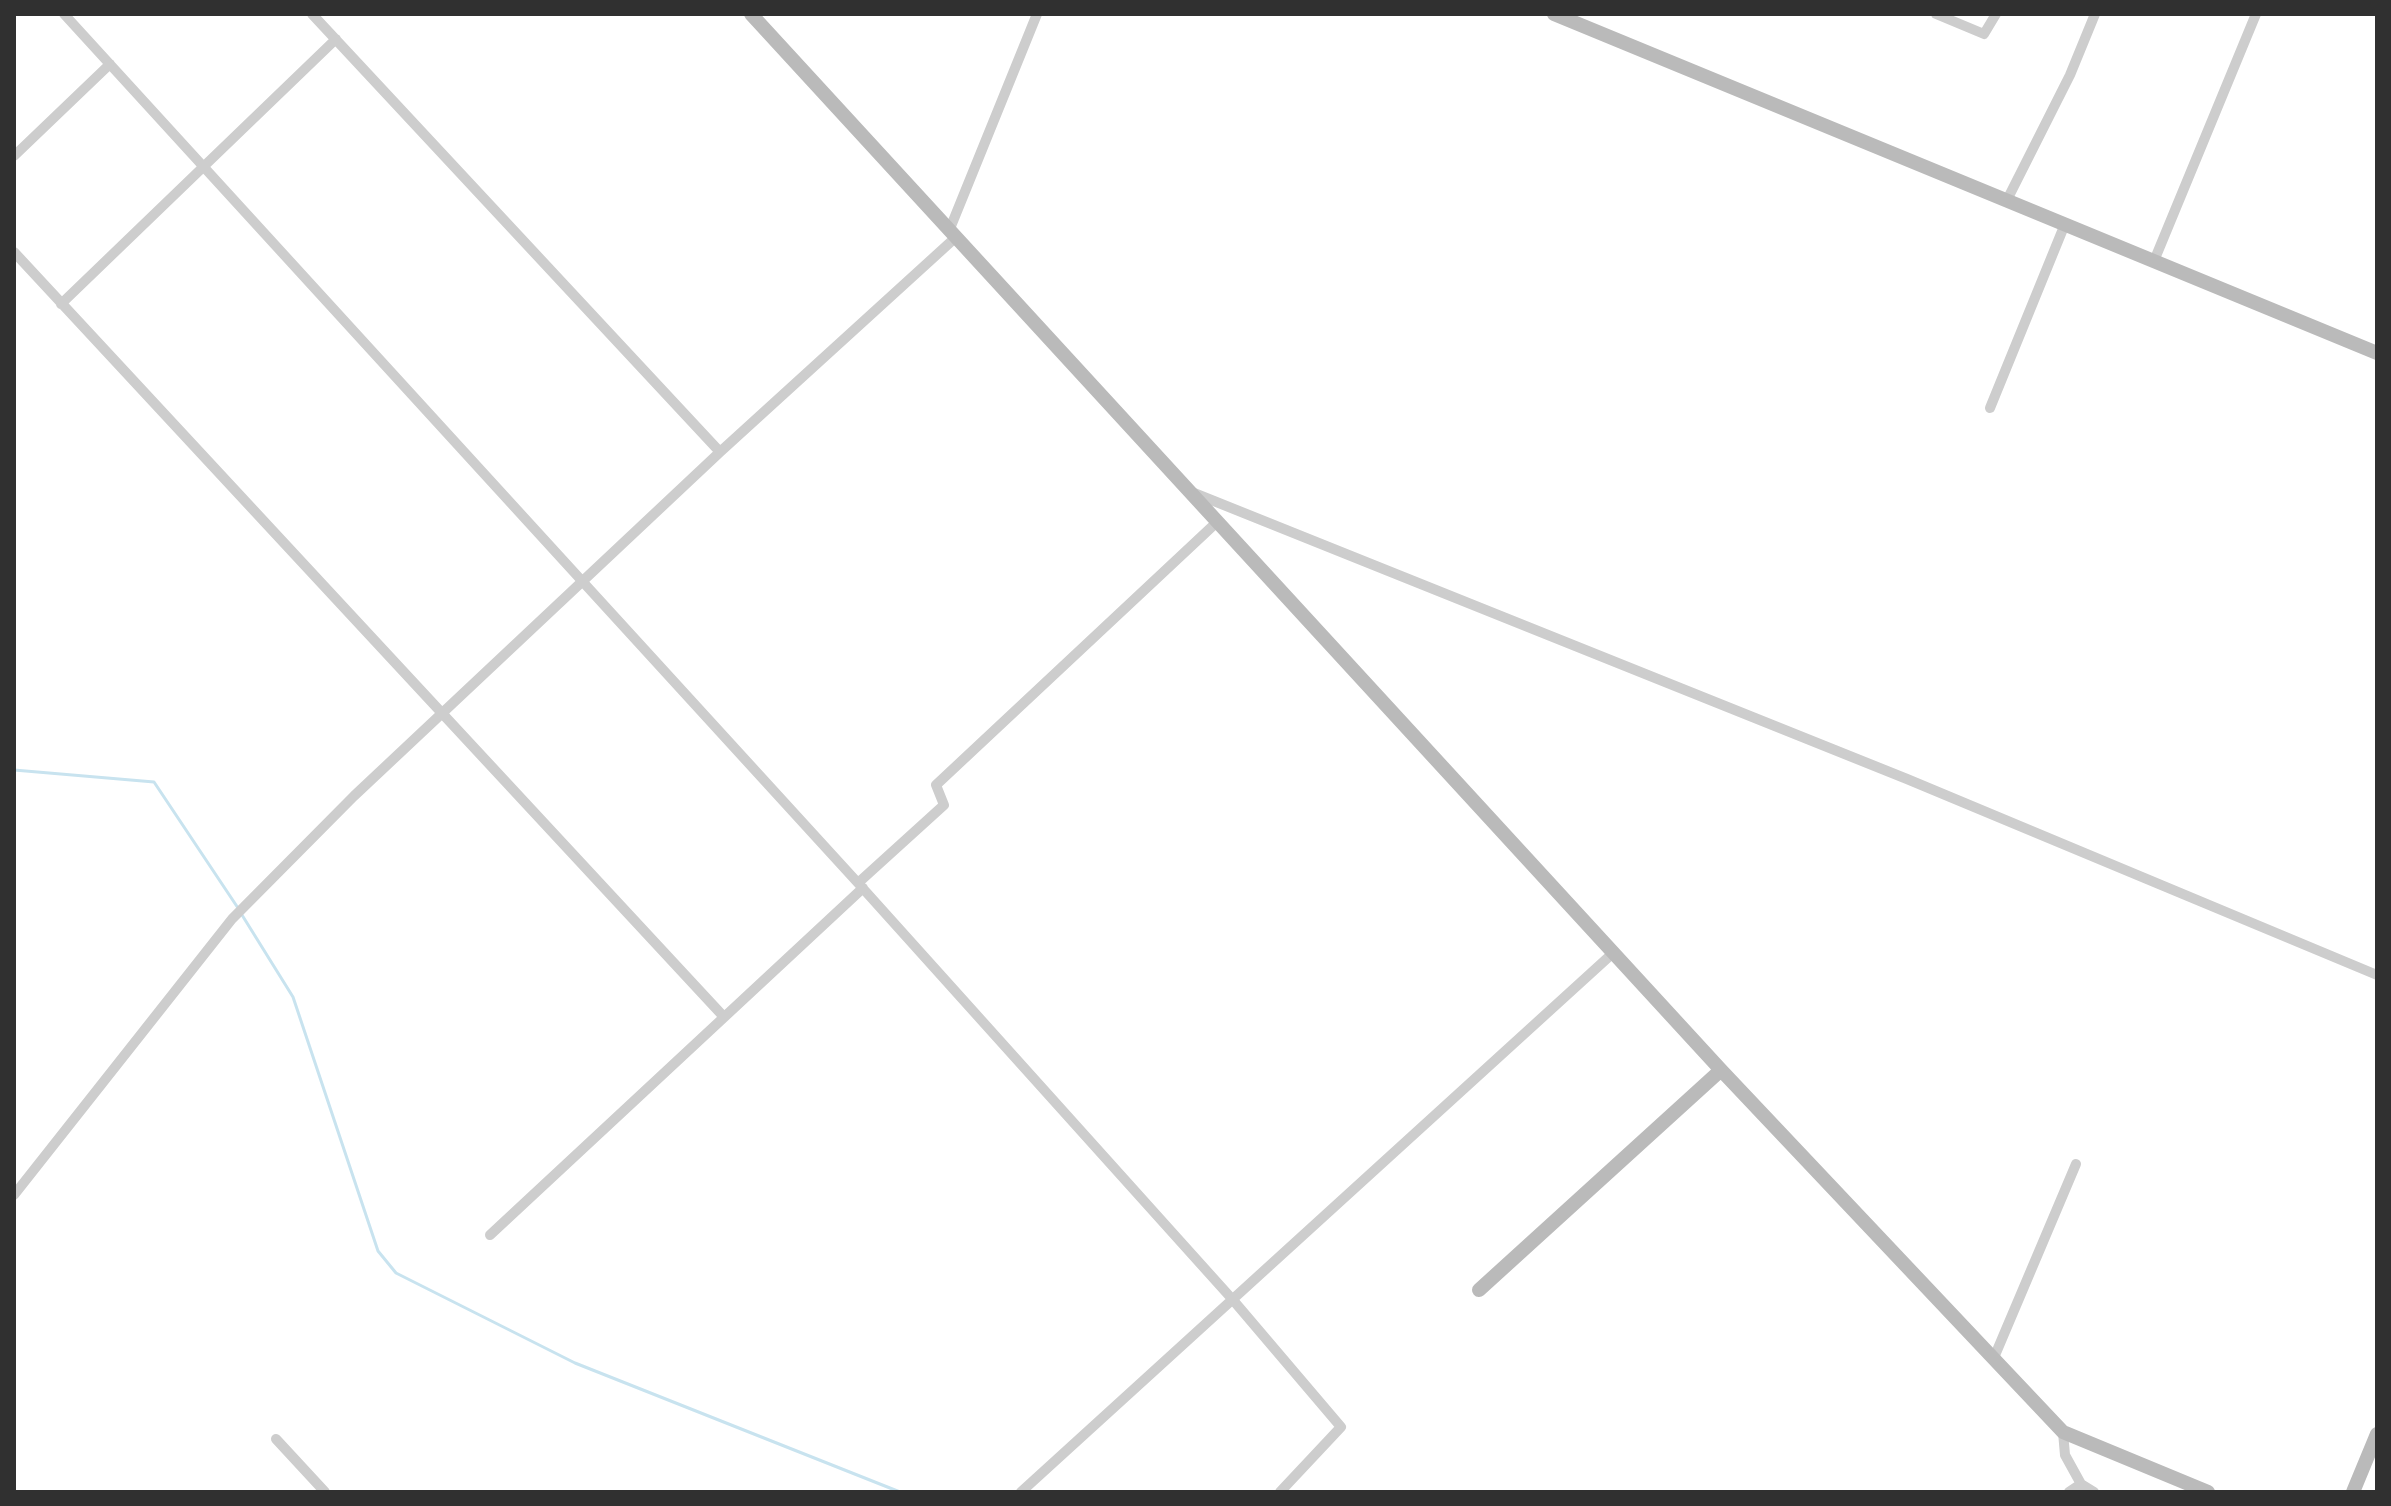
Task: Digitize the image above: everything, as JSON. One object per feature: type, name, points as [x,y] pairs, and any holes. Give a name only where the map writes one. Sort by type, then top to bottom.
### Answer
[{"type":"street","points":[[64,14],[860,886],[1233,1300],[1341,1427],[1280,1492]]},
{"type":"street","points":[[312,14],[720,452]]},
{"type":"street","points":[[751,14],[1721,1070],[2063,1432],[2208,1492]]},
{"type":"street","points":[[14,1195],[232,919],[441,714],[952,235],[1037,14]]},
{"type":"street","points":[[1554,14],[2377,353]]},
{"type":"street","points":[[1936,14],[1984,34],[1996,14]]},
{"type":"street","points":[[2007,200],[2070,75],[2095,14]]},
{"type":"street","points":[[2154,261],[2256,14]]},
{"type":"street","points":[[61,304],[336,39]]},
{"type":"street","points":[[14,156],[110,64]]},
{"type":"street","points":[[1990,408],[2065,224]]},
{"type":"street","points":[[14,252],[724,1017]]},
{"type":"street","points":[[1188,491],[1907,779],[2377,975]]},
{"type":"street","points":[[490,1235],[724,1017],[944,805],[936,785],[1217,522]]},
{"type":"street","points":[[1021,1492],[1613,953]]},
{"type":"street","points":[[1479,1290],[1721,1070]]},
{"type":"street","points":[[1993,1360],[2076,1164]]},
{"type":"street","points":[[2063,1432],[2065,1455],[2081,1484],[2094,1492]]},
{"type":"street","points":[[2353,1492],[2377,1434]]},
{"type":"street","points":[[276,1439],[325,1492]]},
{"type":"street","points":[[2069,1492],[2081,1484]]},
{"type":"waterway","points":[[14,770],[154,782],[238,908]]},
{"type":"waterway","points":[[242,915],[293,997],[378,1251],[396,1273],[575,1363],[900,1492]]}]
